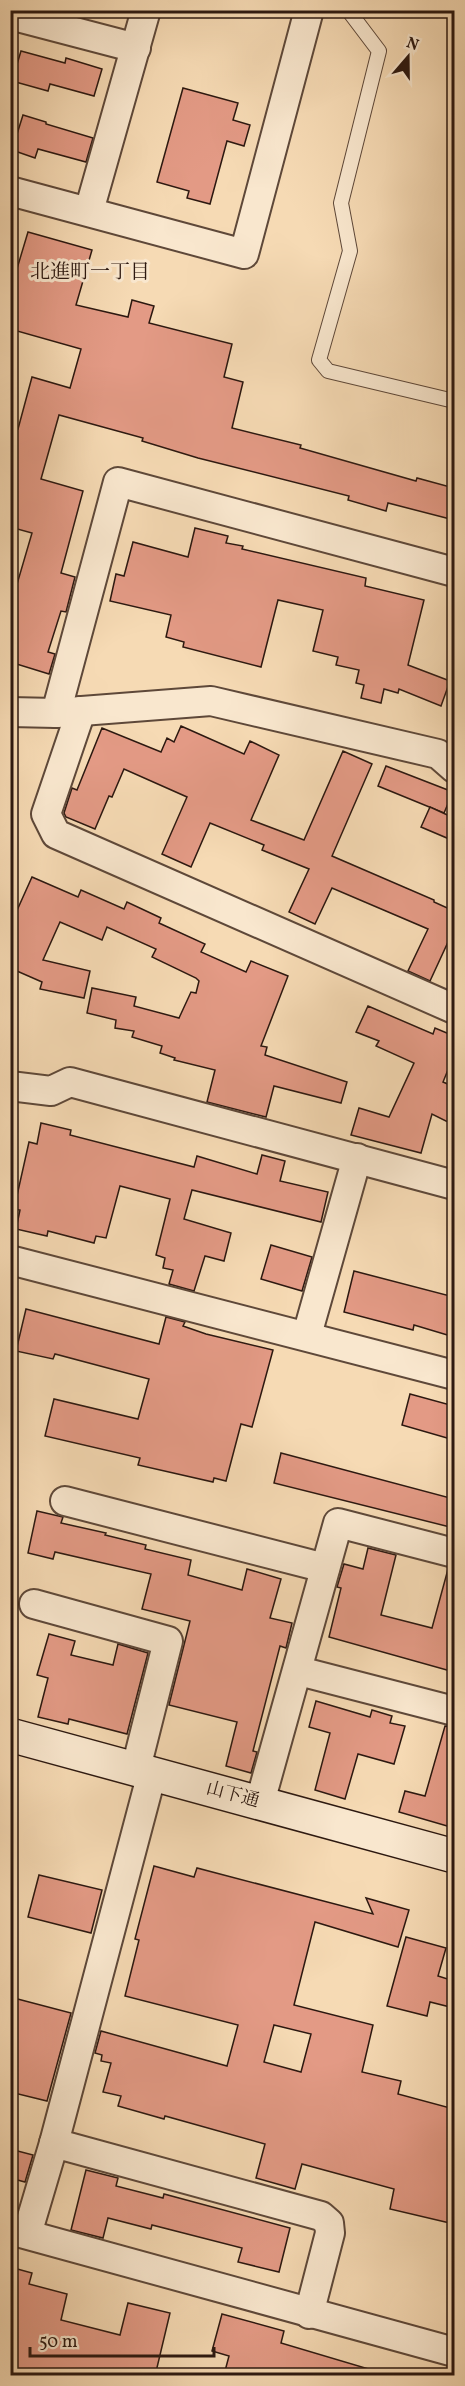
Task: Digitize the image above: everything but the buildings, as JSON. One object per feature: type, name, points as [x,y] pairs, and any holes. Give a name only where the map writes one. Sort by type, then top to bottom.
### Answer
[{"type":"street","points":[[89,211],[146,10]]},
{"type":"street","points":[[10,191],[244,254],[309,10]]},
{"type":"street","points":[[10,15],[136,48]]},
{"type":"street","points":[[454,572],[118,482],[46,814],[56,834],[454,1009]]},
{"type":"street","points":[[10,712],[69,712],[211,701],[438,754],[454,768]]},
{"type":"street","points":[[10,1086],[51,1091],[70,1083],[454,1185]]},
{"type":"street","points":[[308,1335],[357,1158]]},
{"type":"street","points":[[10,1260],[308,1335],[454,1375]]},
{"type":"street","points":[[65,1502],[326,1568]]},
{"type":"street","points":[[260,1802],[299,1671],[339,1523],[454,1553]]},
{"type":"street","points":[[34,1604],[168,1641],[144,1770],[54,2143],[19,2232],[309,2314],[454,2352]]},
{"type":"street","points":[[299,1671],[454,1711]]},
{"type":"street","name":"山下通","points":[[10,1735],[454,1856]]},
{"type":"street","points":[[54,2143],[321,2216],[329,2223],[330,2233],[309,2314]]},
{"type":"lane","points":[[351,12],[379,51],[341,203],[351,251],[320,360],[328,371],[454,401]]},
{"type":"district","name":"北進町一丁目","points":[[90,271]]}]
